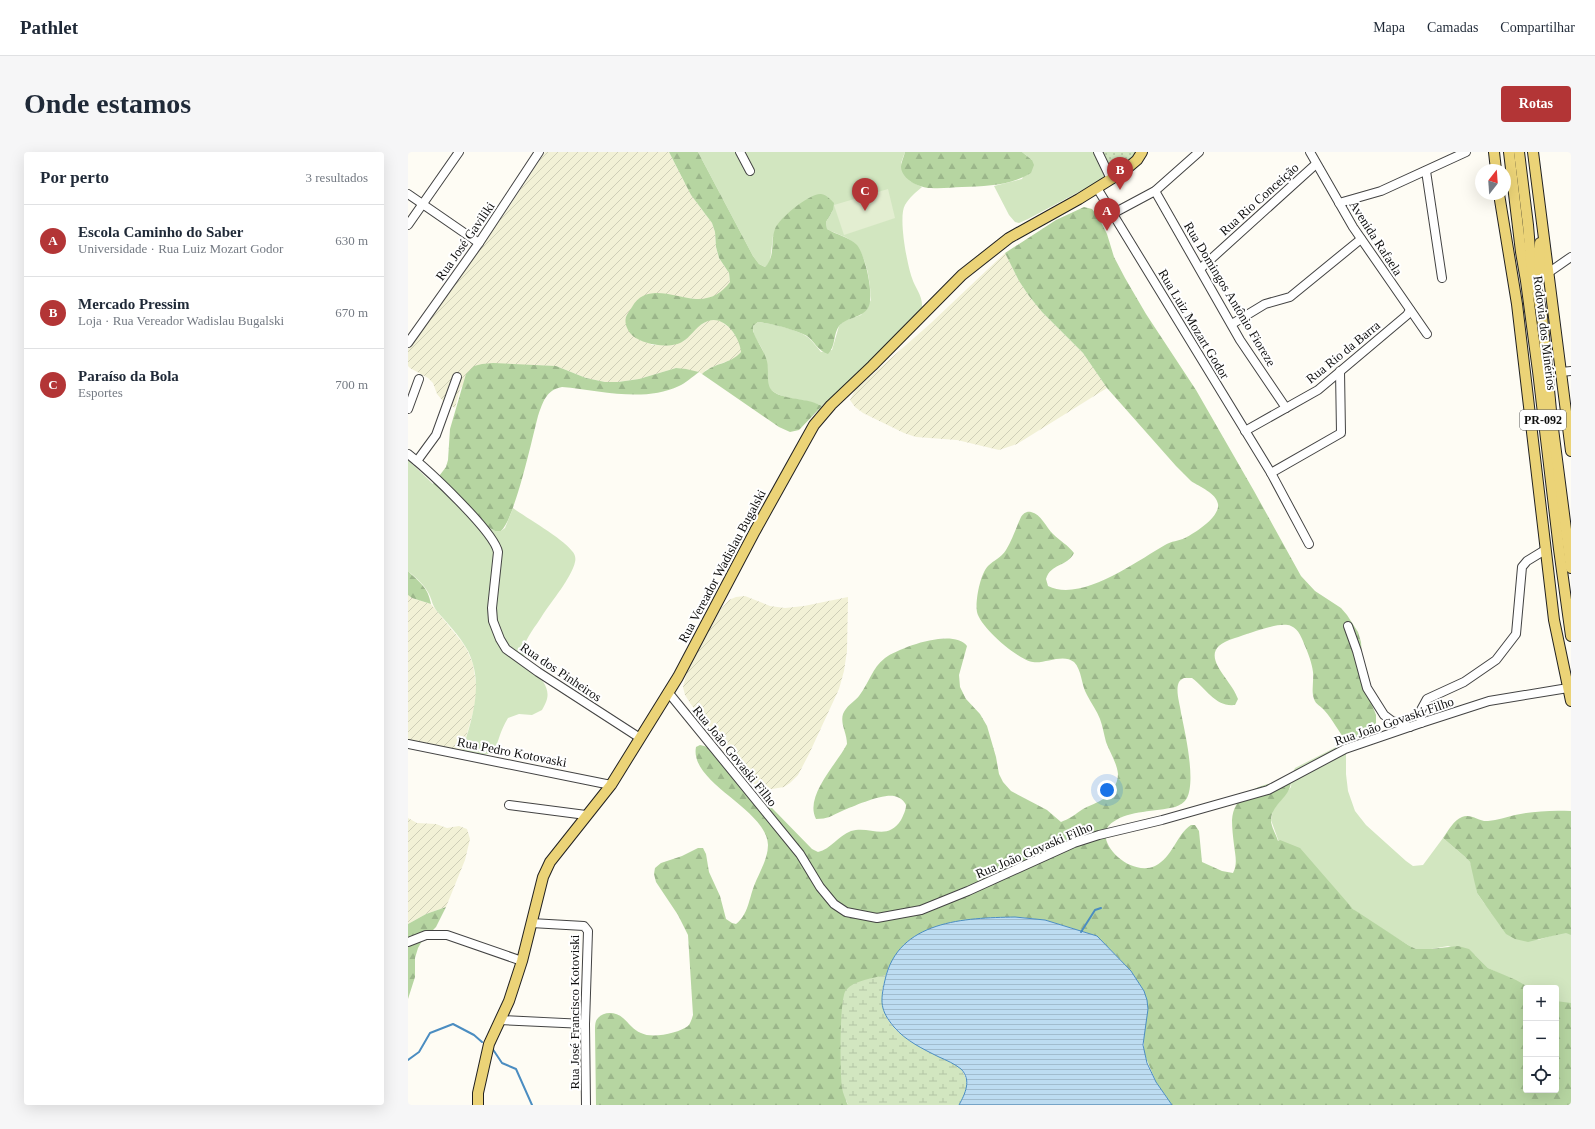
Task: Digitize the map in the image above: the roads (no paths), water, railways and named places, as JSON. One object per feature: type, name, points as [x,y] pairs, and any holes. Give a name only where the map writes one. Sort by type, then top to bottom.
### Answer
[{"type":"main road","name":"Rua Vereador Wadislau Bugalski","points":[[478,1105],[478,1093],[489,1044],[509,1001],[522,961],[543,877],[550,862],[611,784],[678,677],[757,526],[814,424],[831,405],[883,356],[962,274],[1009,238],[1111,179],[1137,160],[1142,152]]},
{"type":"main road","points":[[1494,152],[1495,164]]},
{"type":"main road","name":"Rodovia dos Minérios","points":[[1509,152],[1520,250],[1538,371],[1571,636]]},
{"type":"main road","name":"Rodovia dos Minérios","points":[[1519,152],[1531,261],[1541,306],[1552,421],[1571,568]]},
{"type":"main road","points":[[1533,152],[1548,273],[1566,372],[1571,451]]},
{"type":"main road","points":[[1500,200],[1517,304],[1554,620],[1571,701]]},
{"type":"main road","points":[[1501,200],[1520,250]]},
{"type":"main road","points":[[1541,219],[1539,264],[1541,306]]},
{"type":"street","points":[[408,225],[459,152]]},
{"type":"street","name":"Rua José Gaviliki","points":[[408,343],[479,243],[539,152]]},
{"type":"street","points":[[740,152],[750,171]]},
{"type":"street","points":[[1098,152],[1111,179]]},
{"type":"street","points":[[1112,214],[1156,191],[1199,152]]},
{"type":"street","name":"Avenida Rafaela","points":[[1310,152],[1361,239],[1427,334]]},
{"type":"street","points":[[1339,203],[1381,191],[1466,152]]},
{"type":"street","name":"Rua Rio Conceição","points":[[1200,269],[1316,164]]},
{"type":"street","points":[[1426,171],[1442,278]]},
{"type":"street","name":"Rua Luiz Mozart Godor","points":[[1097,188],[1271,473],[1308,544]]},
{"type":"street","name":"Rua Domingos Antônio Fioreze","points":[[1156,191],[1240,340],[1286,408]]},
{"type":"street","points":[[408,194],[479,243]]},
{"type":"street","points":[[1232,324],[1265,304],[1290,298],[1361,239]]},
{"type":"street","points":[[1548,273],[1571,256]]},
{"type":"street","name":"Rua Rio da Barra","points":[[1245,431],[1318,390],[1407,315],[1410,310]]},
{"type":"street","points":[[1271,473],[1341,433],[1340,371]]},
{"type":"street","points":[[417,461],[436,435],[457,377]]},
{"type":"street","points":[[408,409],[419,379]]},
{"type":"street","name":"Rua dos Pinheiros","points":[[408,454],[475,518],[497,544],[498,552],[492,614],[493,621],[506,649],[538,672],[640,738]]},
{"type":"street","points":[[1421,723],[1421,710],[1427,699],[1464,682],[1496,660],[1516,634],[1522,567],[1527,561],[1545,550]]},
{"type":"street","points":[[1348,626],[1367,688],[1384,715],[1392,721],[1410,727]]},
{"type":"street","name":"Rua João Govaski Filho","points":[[668,692],[800,854],[820,887],[834,904],[846,912],[877,918],[921,910],[968,891],[1074,843],[1092,837],[1162,820],[1268,790],[1345,749],[1421,723],[1489,701],[1568,688]]},
{"type":"street","name":"Rua Pedro Kotovaski","points":[[408,744],[611,784]]},
{"type":"street","points":[[509,805],[586,815]]},
{"type":"street","name":"Rua José Francisco Kotoviski","points":[[531,923],[584,926],[588,931],[585,1024],[586,1105]]},
{"type":"street","points":[[408,942],[426,935],[447,935],[522,961]]},
{"type":"street","points":[[500,1020],[585,1024]]},
{"type":"water","points":[[1015,917],[1045,920],[1097,936],[1131,971],[1144,991],[1147,1000],[1148,1009],[1143,1045],[1147,1063],[1156,1082],[1172,1105],[959,1105],[967,1082],[964,1073],[956,1065],[909,1041],[894,1027],[886,1016],[882,1005],[882,994],[885,980],[892,960],[904,945],[919,934],[936,926],[955,922],[975,919]]},
{"type":"waterway","points":[[1081,932],[1095,910],[1101,908]]},
{"type":"waterway","points":[[408,1060],[419,1052],[430,1033],[453,1024],[474,1035],[482,1042]]},
{"type":"waterway","points":[[492,1048],[502,1063],[516,1069],[532,1105]]},
{"type":"place","name":"Mercado Pressim","points":[[1120,190]]},
{"type":"place","name":"Paraíso da Bola","points":[[865,211]]},
{"type":"place","name":"Escola Caminho do Saber","points":[[1107,231]]}]
